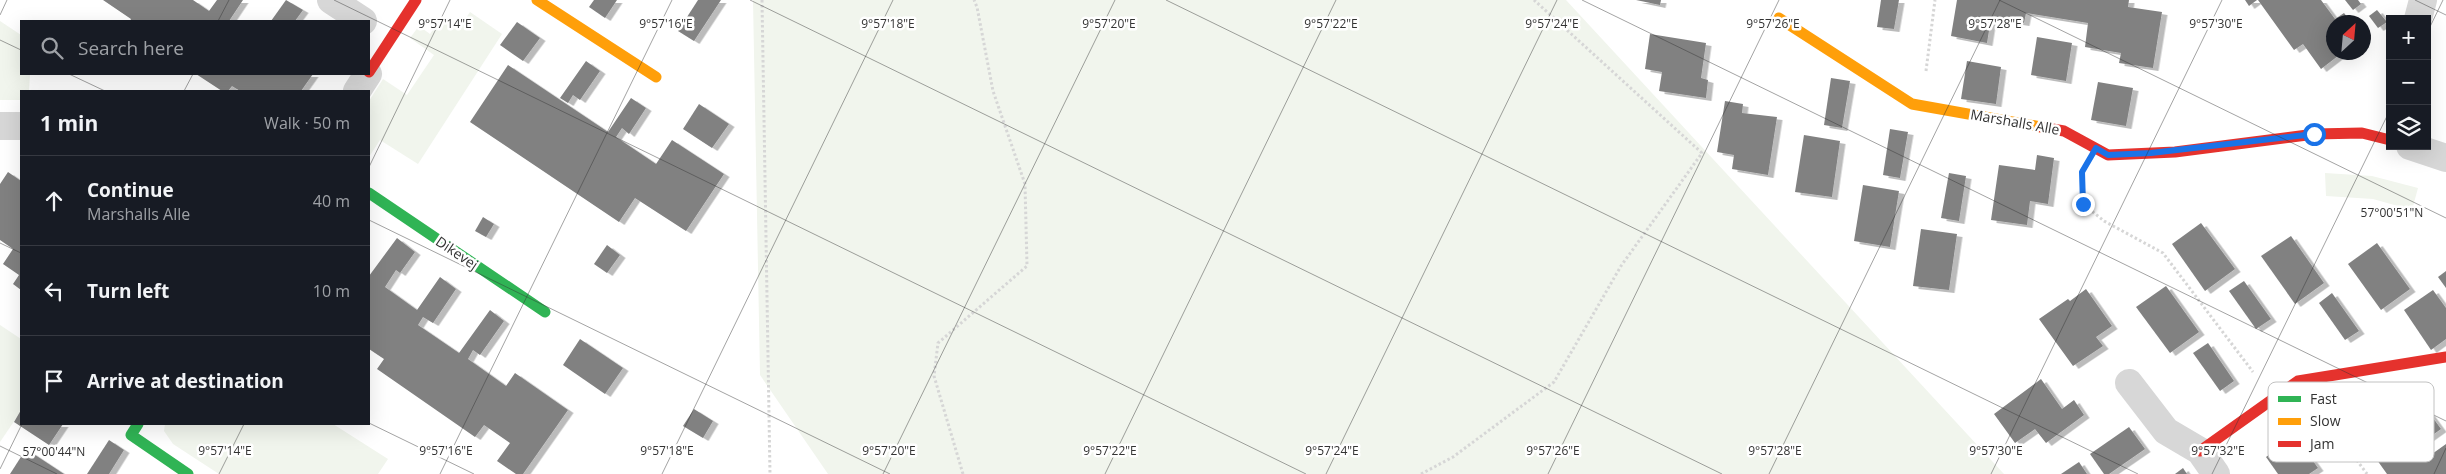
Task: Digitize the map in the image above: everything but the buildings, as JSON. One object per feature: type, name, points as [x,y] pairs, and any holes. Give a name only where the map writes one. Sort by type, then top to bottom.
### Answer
[{"type":"street","points":[[331,0],[361,20]]},
{"type":"street","points":[[370,66],[380,32],[416,0]]},
{"type":"street","points":[[537,0],[656,77]]},
{"type":"street","points":[[2419,15],[2423,0]]},
{"type":"street","name":"Marshalls Alle","points":[[1779,18],[1912,104],[2064,130],[2108,155],[2167,152],[2314,134],[2362,133],[2386,138]]},
{"type":"street","points":[[357,90],[367,75]]},
{"type":"street","points":[[0,126],[20,126]]},
{"type":"street","name":"Marshalls Alle","points":[[2423,150],[2446,158]]},
{"type":"street","name":"Dikevej","points":[[370,194],[545,312]]},
{"type":"street","points":[[2298,381],[2446,356]]},
{"type":"street","points":[[2129,383],[2166,431],[2200,451],[2216,474]]},
{"type":"street","points":[[2200,451],[2268,403]]},
{"type":"street","points":[[137,425],[131,435],[188,474]]},
{"type":"path","points":[[762,0],[770,474]]},
{"type":"path","points":[[963,474],[934,376],[938,343],[1028,266],[1025,184],[993,91],[977,7],[974,0]]},
{"type":"path","points":[[1421,474],[1453,457],[1554,382],[1621,266],[1702,152],[1534,0]]},
{"type":"path","points":[[1922,105],[1936,0]]},
{"type":"path","points":[[2096,148],[2082,172],[2083,204],[2104,222],[2163,253],[2268,392]]},
{"type":"path","points":[[2358,462],[2367,474]]},
{"type":"shaded area","points":[[753,0],[1566,0],[2004,474],[828,474],[760,375]]},
{"type":"shaded area","points":[[470,12],[502,34],[418,164],[380,140],[370,155],[370,99],[383,79],[407,95],[434,55],[410,38],[419,26],[430,34],[441,18],[458,30]]},
{"type":"shaded area","points":[[0,21],[20,34],[20,75],[30,75],[29,90],[20,90],[20,100],[0,100]]},
{"type":"shaded area","points":[[2325,173],[2372,176],[2418,188],[2412,210],[2373,199],[2326,196]]},
{"type":"shaded area","points":[[0,325],[20,338],[20,412],[0,442]]},
{"type":"shaded area","points":[[165,425],[335,425],[388,459],[378,474],[219,474],[173,444],[164,431]]},
{"type":"traffic: fast","points":[[370,194],[545,312]]},
{"type":"traffic: fast","points":[[137,425],[131,435],[188,474]]},
{"type":"traffic: slow","points":[[537,0],[656,77]]},
{"type":"traffic: slow","points":[[1779,18],[1912,104],[2041,127]]},
{"type":"traffic: jam","points":[[370,70],[416,0]]},
{"type":"traffic: jam","points":[[2041,127],[2064,131],[2108,155],[2175,152],[2315,134],[2362,133],[2386,139]]},
{"type":"traffic: jam","points":[[2297,382],[2446,357]]},
{"type":"traffic: jam","points":[[2200,451],[2268,402]]},
{"type":"route","points":[[2083,204],[2082,172],[2096,148],[2108,155],[2175,152],[2314,134]]}]
